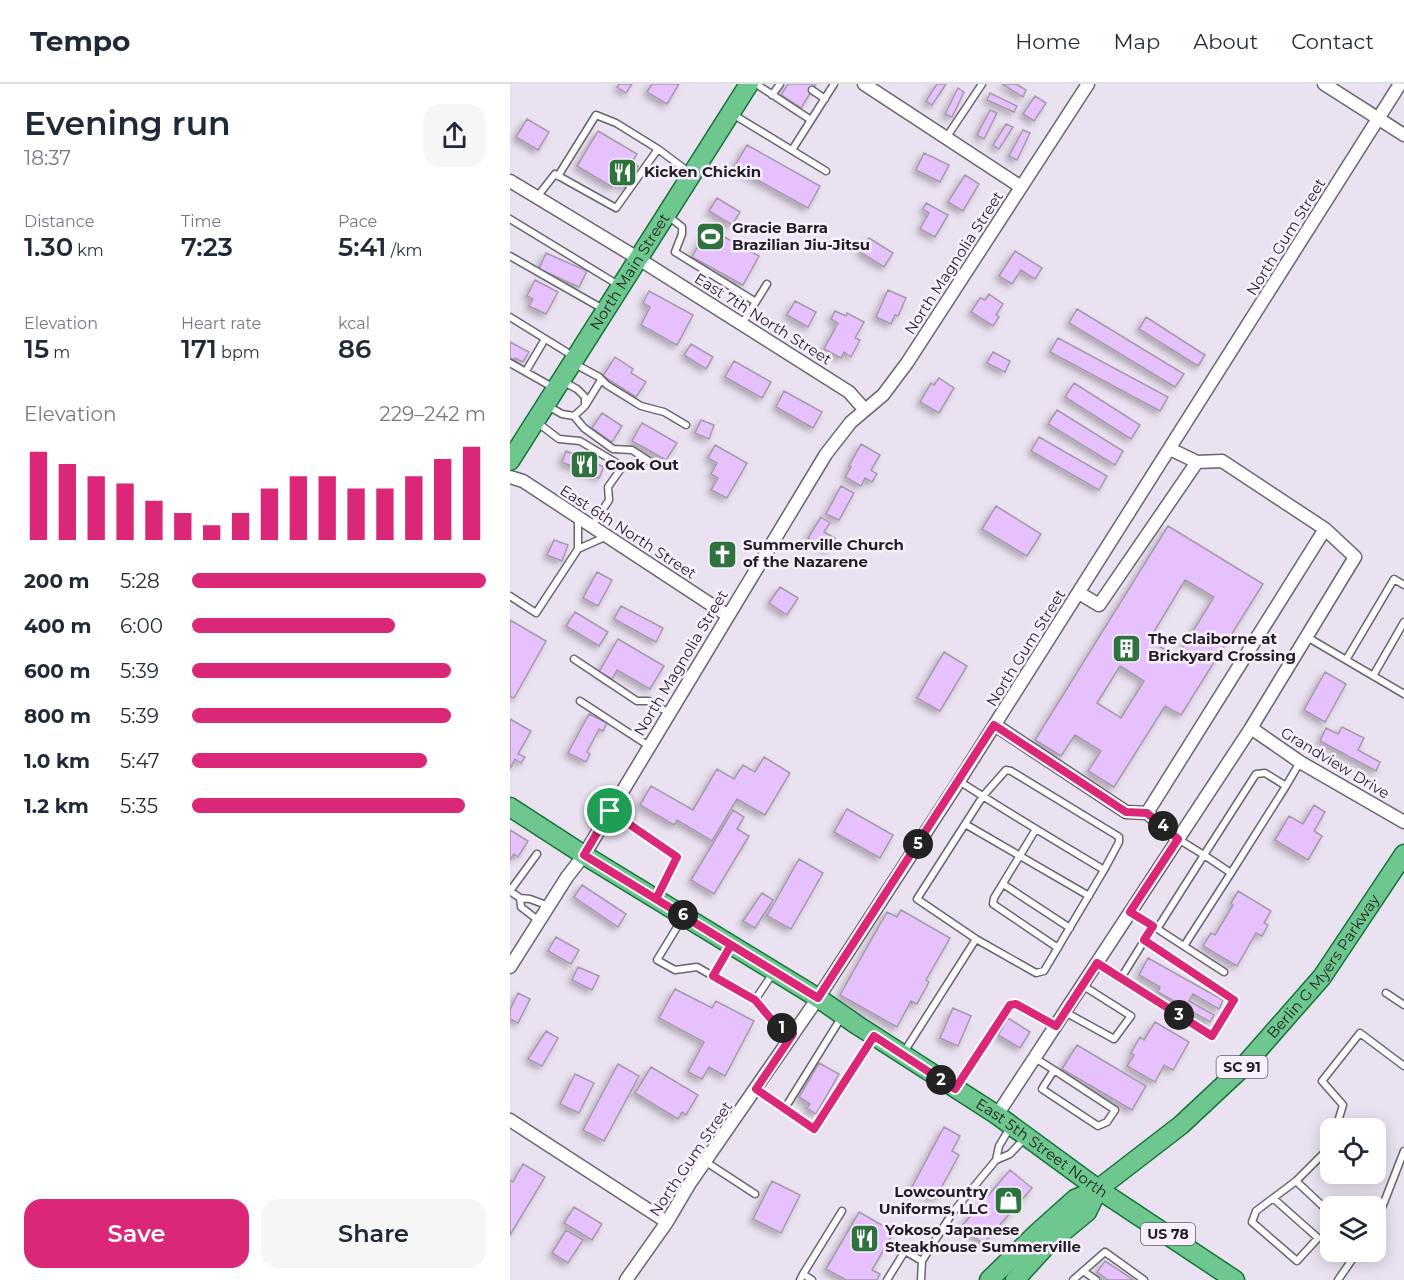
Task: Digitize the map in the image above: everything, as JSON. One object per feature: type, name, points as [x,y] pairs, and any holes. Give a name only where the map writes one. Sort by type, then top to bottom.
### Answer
[{"type":"main road","name":"North Main Street","points":[[512,452],[574,361],[749,84]]},
{"type":"main road","name":"East 5th Street North","points":[[510,807],[818,998],[1004,1120],[1098,1189],[1149,1221],[1226,1277]]},
{"type":"main road","name":"Berlin G Myers Parkway","points":[[989,1280],[1075,1199],[1098,1189],[1181,1125],[1243,1067],[1322,977],[1404,854]]},
{"type":"main road","name":"Berlin G Myers Parkway","points":[[1015,1280],[1047,1245],[1088,1212],[1098,1189]]},
{"type":"street","points":[[864,84],[1021,187]]},
{"type":"street","name":"North Magnolia Street","points":[[510,967],[567,877],[584,855],[826,454],[851,422],[883,395],[907,363],[1088,84]]},
{"type":"street","points":[[1324,84],[1404,135]]},
{"type":"street","name":"North Gum Street","points":[[626,1280],[818,998],[959,781],[1400,84]]},
{"type":"street","name":"East 7th North Street","points":[[510,181],[639,259],[849,392],[865,410]]},
{"type":"street","points":[[1004,1120],[1035,1058],[1251,728],[1355,557],[1325,529],[1222,460],[1197,462],[1170,449]]},
{"type":"street","points":[[1078,592],[1099,605],[1197,462]]},
{"type":"street","name":"East 6th North Street","points":[[510,477],[523,481],[727,615]]},
{"type":"street","points":[[1147,813],[1325,529]]},
{"type":"street","points":[[994,725],[1126,812],[1147,813],[1178,839]]},
{"type":"street","name":"Grandview Drive","points":[[1251,728],[1300,762],[1404,822]]},
{"type":"street","points":[[510,1120],[667,1222]]},
{"type":"lane","points":[[756,84],[811,120]]},
{"type":"lane","points":[[772,95],[780,84]]},
{"type":"lane","points":[[792,150],[834,84]]},
{"type":"lane","points":[[946,138],[982,84]]},
{"type":"lane","points":[[812,90],[825,99]]},
{"type":"lane","points":[[731,113],[826,171]]},
{"type":"lane","points":[[558,176],[596,115],[616,123],[658,149],[692,174]]},
{"type":"lane","points":[[536,198],[555,174],[616,208],[658,149]]},
{"type":"lane","points":[[667,214],[682,227],[682,234],[675,252],[756,302]]},
{"type":"lane","points":[[510,219],[621,286]]},
{"type":"lane","points":[[510,256],[606,310]]},
{"type":"lane","points":[[742,324],[767,285]]},
{"type":"lane","points":[[510,317],[641,406],[663,412],[686,425]]},
{"type":"lane","points":[[526,372],[545,339]]},
{"type":"lane","points":[[510,363],[554,392],[562,414],[574,416],[584,428],[613,449],[632,450],[652,463]]},
{"type":"lane","points":[[574,416],[585,406],[601,380]]},
{"type":"lane","points":[[554,392],[578,389],[585,397],[585,406]]},
{"type":"lane","points":[[535,421],[558,439],[580,441],[620,465],[620,470],[608,487],[609,500],[592,526]]},
{"type":"lane","points":[[578,517],[578,549]]},
{"type":"lane","points":[[510,596],[536,613],[578,549],[607,536]]},
{"type":"lane","points":[[1346,660],[1394,579],[1404,585]]},
{"type":"lane","points":[[1373,676],[1404,622]]},
{"type":"lane","points":[[1306,637],[1404,694]]},
{"type":"lane","points":[[574,659],[637,701],[649,701],[669,713]]},
{"type":"lane","points":[[580,701],[649,746]]},
{"type":"lane","points":[[1184,946],[1300,762]]},
{"type":"lane","points":[[1006,770],[1119,837],[1119,842],[1089,897],[1040,974],[976,939],[917,899],[965,824],[983,796],[1006,770]]},
{"type":"lane","points":[[1121,978],[1256,774],[1265,773],[1286,786]]},
{"type":"lane","points":[[959,781],[1104,870]]},
{"type":"lane","points":[[610,811],[677,857],[656,899]]},
{"type":"lane","points":[[965,824],[1089,897]]},
{"type":"lane","points":[[1036,829],[994,898],[995,907],[1058,948]]},
{"type":"lane","points":[[1178,839],[1231,873]]},
{"type":"lane","points":[[537,854],[510,891],[520,898],[530,898],[549,906]]},
{"type":"lane","points":[[1003,884],[1070,928]]},
{"type":"lane","points":[[520,898],[521,907],[539,921]]},
{"type":"lane","points":[[1130,912],[1224,972]]},
{"type":"lane","points":[[684,916],[657,960],[675,970],[697,967],[755,1000],[776,1025],[793,1034]]},
{"type":"lane","points":[[903,1055],[976,939]]},
{"type":"lane","points":[[1097,963],[1212,1036],[1234,1000],[1144,940]]},
{"type":"lane","points":[[713,976],[731,945]]},
{"type":"lane","points":[[755,1000],[774,971]]},
{"type":"lane","points":[[1065,1012],[1114,1040],[1131,1016],[1082,985]]},
{"type":"lane","points":[[1386,993],[1404,1005]]},
{"type":"lane","points":[[955,1089],[1010,1005],[1016,1004],[1056,1026]]},
{"type":"lane","points":[[785,1108],[843,1015]]},
{"type":"lane","points":[[1339,1118],[1342,1106],[1322,1080],[1360,1033],[1404,1066]]},
{"type":"lane","points":[[756,1089],[814,1129],[874,1036]]},
{"type":"lane","points":[[1035,1058],[1054,1070],[1115,1110],[1107,1122],[1098,1126],[1042,1089],[1054,1070]]},
{"type":"lane","points":[[996,1160],[1004,1120]]},
{"type":"lane","points":[[921,1280],[922,1261],[952,1212],[996,1160],[1010,1154],[1026,1137]]},
{"type":"lane","points":[[1386,1197],[1404,1151]]},
{"type":"lane","points":[[1274,1198],[1318,1238],[1297,1261],[1252,1222],[1256,1211],[1296,1182],[1320,1157]]},
{"type":"lane","points":[[706,1162],[755,1194]]},
{"type":"lane","points":[[1296,1182],[1320,1204]]},
{"type":"lane","points":[[812,1280],[801,1277],[842,1211]]},
{"type":"lane","points":[[887,1280],[905,1251],[922,1261]]},
{"type":"lane","points":[[1073,1280],[1105,1252],[1144,1280]]},
{"type":"lane","points":[[1338,1280],[1350,1262]]},
{"type":"lane","points":[[1083,1271],[1095,1280]]},
{"type":"building","points":[[619,84],[632,84],[626,93],[617,87]]},
{"type":"building","points":[[652,84],[679,84],[667,104],[647,92]]},
{"type":"building","points":[[788,84],[816,84],[801,108],[781,95]]},
{"type":"building","points":[[937,84],[946,84],[932,105],[926,101]]},
{"type":"building","points":[[1002,84],[1016,84],[1026,90],[1023,97]]},
{"type":"building","points":[[958,88],[964,92],[952,117],[945,114]]},
{"type":"building","points":[[990,93],[1017,106],[1014,112],[987,100]]},
{"type":"building","points":[[1035,96],[1046,103],[1034,121],[1023,114]]},
{"type":"building","points":[[990,110],[997,113],[984,139],[977,135]]},
{"type":"building","points":[[527,119],[549,132],[538,150],[516,137]]},
{"type":"building","points":[[1006,124],[1013,127],[999,149],[993,145]]},
{"type":"building","points":[[1023,130],[1030,133],[1017,160],[1009,156]]},
{"type":"building","points":[[598,131],[637,154],[632,162],[638,166],[625,188],[615,182],[612,187],[577,166]]},
{"type":"building","points":[[747,145],[820,186],[808,208],[734,167]]},
{"type":"building","points":[[924,153],[949,165],[940,182],[916,170]]},
{"type":"building","points":[[965,175],[979,184],[963,211],[948,202]]},
{"type":"building","points":[[717,198],[740,212],[732,225],[709,211]]},
{"type":"building","points":[[926,203],[948,215],[935,237],[920,229],[929,213],[923,209]]},
{"type":"building","points":[[708,228],[759,256],[743,285],[692,257]]},
{"type":"building","points":[[869,238],[893,253],[884,267],[860,252]]},
{"type":"building","points":[[1015,251],[1042,268],[1035,279],[1021,270],[1012,284],[999,276]]},
{"type":"building","points":[[546,253],[587,271],[579,287],[539,269]]},
{"type":"building","points":[[535,280],[558,292],[546,314],[529,306],[533,299],[527,296]]},
{"type":"building","points":[[888,290],[906,298],[898,316],[895,315],[891,324],[876,317]]},
{"type":"building","points":[[649,291],[693,315],[677,345],[641,325],[650,307],[643,303]]},
{"type":"building","points":[[989,294],[1003,304],[996,315],[999,317],[993,326],[971,312],[980,298],[985,300]]},
{"type":"building","points":[[795,301],[816,312],[808,327],[787,315]]},
{"type":"building","points":[[1077,309],[1184,374],[1175,387],[1069,323]]},
{"type":"building","points":[[835,311],[846,316],[847,313],[864,322],[855,338],[860,340],[851,357],[844,352],[841,358],[824,349],[838,323],[831,319]]},
{"type":"building","points":[[1146,317],[1205,355],[1198,366],[1139,329]]},
{"type":"building","points":[[1058,338],[1168,397],[1160,411],[1050,352]]},
{"type":"building","points":[[510,342],[529,352],[523,362],[510,358]]},
{"type":"building","points":[[691,344],[713,357],[706,369],[684,355]]},
{"type":"building","points":[[993,352],[1010,361],[1005,372],[987,363]]},
{"type":"building","points":[[615,357],[633,369],[631,373],[646,382],[636,397],[603,376]]},
{"type":"building","points":[[734,361],[771,382],[762,398],[725,377]]},
{"type":"building","points":[[939,378],[954,388],[939,413],[920,402],[931,383],[934,385]]},
{"type":"building","points":[[1074,383],[1140,425],[1131,439],[1065,397]]},
{"type":"building","points":[[784,391],[822,412],[813,428],[776,407]]},
{"type":"building","points":[[1057,410],[1123,451],[1115,465],[1048,424]]},
{"type":"building","points":[[602,413],[622,426],[612,442],[592,428]]},
{"type":"building","points":[[701,420],[714,425],[709,439],[695,433]]},
{"type":"building","points":[[642,423],[677,443],[666,460],[632,441]]},
{"type":"building","points":[[1039,437],[1107,476],[1099,490],[1031,451]]},
{"type":"building","points":[[861,444],[880,455],[871,470],[877,474],[872,482],[865,478],[861,486],[845,477]]},
{"type":"building","points":[[715,445],[747,463],[727,498],[711,490],[718,478],[711,474],[717,463],[708,458]]},
{"type":"building","points":[[566,451],[604,467],[599,478],[562,462]]},
{"type":"building","points":[[841,486],[854,493],[839,520],[826,514]]},
{"type":"building","points":[[996,506],[1041,534],[1027,556],[982,529]]},
{"type":"building","points":[[821,517],[830,523],[824,532],[835,538],[828,550],[808,538]]},
{"type":"building","name":"The Claiborne at Brickyard Crossing","points":[[1168,526],[1263,584],[1181,715],[1165,706],[1114,787],[1088,771],[1101,751],[1075,735],[1061,756],[1035,740]],"holes":[[[1185,580],[1214,597],[1177,657],[1149,640]],[[1120,666],[1144,681],[1121,718],[1097,703]]]},
{"type":"building","points":[[554,540],[568,545],[562,561],[547,555]]},
{"type":"building","points":[[597,572],[612,580],[598,606],[583,598]]},
{"type":"building","points":[[780,587],[798,598],[787,615],[769,603]]},
{"type":"building","points":[[621,606],[663,628],[656,642],[614,619]]},
{"type":"building","points":[[575,612],[608,632],[599,646],[566,626]]},
{"type":"building","points":[[510,620],[546,641],[514,698],[510,696]]},
{"type":"building","points":[[618,639],[664,666],[650,689],[617,670],[612,679],[599,672]]},
{"type":"building","points":[[944,652],[967,666],[940,711],[917,698]]},
{"type":"building","points":[[1325,672],[1346,684],[1325,722],[1304,710]]},
{"type":"building","points":[[589,714],[607,723],[603,731],[599,729],[587,752],[590,754],[586,762],[568,753]]},
{"type":"building","points":[[510,719],[531,731],[518,754],[525,757],[521,763],[515,759],[510,769]]},
{"type":"building","points":[[1342,727],[1364,738],[1358,750],[1380,762],[1376,771],[1320,741],[1326,728],[1338,734]]},
{"type":"building","points":[[764,757],[790,773],[765,815],[737,799],[712,841],[677,820],[674,825],[640,805],[651,786],[693,810],[717,769],[734,779],[743,765],[755,772]]},
{"type":"building","points":[[1314,805],[1325,812],[1314,831],[1322,836],[1308,860],[1275,840],[1289,816],[1303,824]]},
{"type":"building","points":[[847,809],[893,835],[880,858],[834,832]]},
{"type":"building","points":[[733,810],[744,817],[737,829],[749,836],[714,894],[691,880]]},
{"type":"building","points":[[510,830],[528,841],[518,857],[514,854],[510,860]]},
{"type":"building","points":[[799,859],[823,873],[791,929],[767,916]]},
{"type":"building","points":[[582,885],[626,914],[618,927],[574,897]]},
{"type":"building","points":[[1238,891],[1271,911],[1264,923],[1268,925],[1262,936],[1256,933],[1237,966],[1203,946],[1211,933],[1215,935],[1233,905],[1231,903]]},
{"type":"building","points":[[762,893],[773,900],[755,928],[743,921]]},
{"type":"building","points":[[901,910],[950,938],[926,980],[929,982],[917,1004],[911,1001],[897,1027],[840,995],[887,912],[897,917]]},
{"type":"building","points":[[556,937],[579,950],[571,964],[548,951]]},
{"type":"building","points":[[1148,958],[1223,1000],[1219,1009],[1193,994],[1189,1001],[1214,1015],[1210,1022],[1158,992],[1160,987],[1139,975]]},
{"type":"building","points":[[578,967],[599,976],[592,990],[572,980]]},
{"type":"building","points":[[675,989],[712,1008],[716,1001],[754,1021],[725,1076],[709,1067],[702,1079],[688,1072],[704,1042],[659,1018]]},
{"type":"building","points":[[518,993],[530,999],[518,1023],[510,1019],[510,1010]]},
{"type":"building","points":[[953,1008],[971,1016],[958,1046],[940,1038]]},
{"type":"building","points":[[1008,1018],[1030,1032],[1020,1048],[998,1035]]},
{"type":"building","points":[[1155,1022],[1189,1042],[1173,1070],[1164,1065],[1155,1082],[1127,1066],[1134,1055],[1131,1053],[1140,1037],[1144,1040]]},
{"type":"building","points":[[546,1031],[558,1038],[542,1066],[528,1059]]},
{"type":"building","points":[[1077,1045],[1146,1086],[1132,1110],[1062,1069]]},
{"type":"building","points":[[819,1063],[839,1074],[816,1114],[807,1108],[810,1104],[799,1097]]},
{"type":"building","points":[[618,1064],[639,1076],[604,1141],[583,1130]]},
{"type":"building","points":[[651,1067],[698,1095],[686,1115],[682,1112],[678,1119],[635,1093]]},
{"type":"building","points":[[575,1074],[594,1083],[579,1113],[560,1104]]},
{"type":"building","points":[[944,1127],[960,1136],[952,1151],[959,1155],[935,1199],[912,1187]]},
{"type":"building","points":[[523,1164],[545,1177],[510,1235],[510,1180],[513,1182]]},
{"type":"building","points":[[1010,1170],[1032,1188],[983,1244],[962,1226]]},
{"type":"building","points":[[772,1181],[800,1195],[781,1233],[753,1219]]},
{"type":"building","points":[[574,1207],[602,1224],[592,1240],[564,1223]]},
{"type":"building","points":[[859,1212],[894,1232],[872,1270],[880,1274],[877,1280],[846,1280],[826,1269]]},
{"type":"building","points":[[566,1230],[583,1240],[568,1263],[552,1253]]},
{"type":"building","points":[[1105,1261],[1134,1280],[1108,1280],[1097,1272]]},
{"type":"place","name":"Kicken Chickin","points":[[623,172]]},
{"type":"place","name":"Gracie Barra Brazilian Jiu-Jitsu","points":[[711,237]]},
{"type":"place","name":"Cook Out","points":[[584,465]]},
{"type":"place","name":"Summerville Church of the Nazarene","points":[[722,554]]},
{"type":"place","name":"The Claiborne at Brickyard Crossing","points":[[1127,648]]},
{"type":"place","name":"Lowcountry Uniforms, LLC","points":[[1009,1201]]},
{"type":"place","name":"Yokoso Japanese Steakhouse Summerville","points":[[864,1239]]},
{"type":"route","points":[[610,811],[584,855],[616,875],[656,899],[684,916],[818,998],[994,725],[1126,812],[1147,813],[1178,839],[1130,912],[1153,926],[1144,940],[1234,1000],[1212,1036],[1097,963],[1056,1026],[1016,1004],[1010,1005],[955,1089],[874,1036],[814,1129],[756,1089],[793,1034],[776,1025],[755,1000],[713,976],[731,945],[656,899],[677,857],[610,811]]}]
